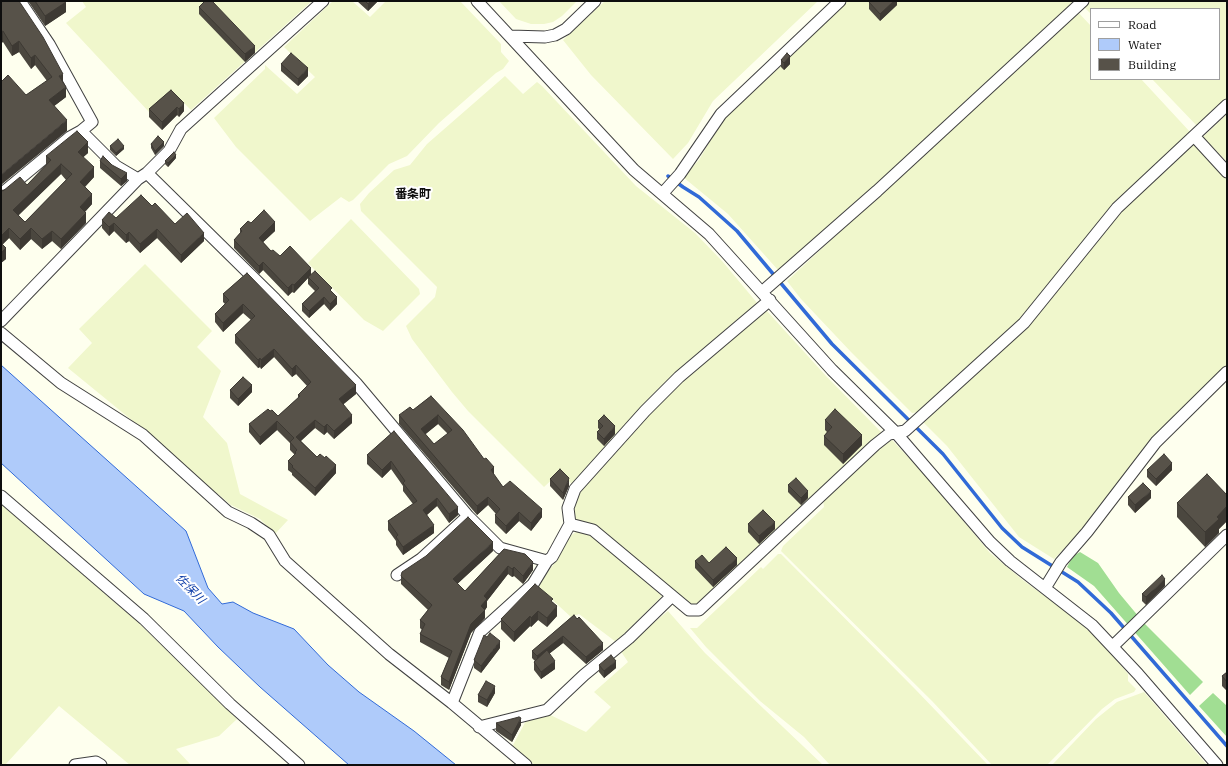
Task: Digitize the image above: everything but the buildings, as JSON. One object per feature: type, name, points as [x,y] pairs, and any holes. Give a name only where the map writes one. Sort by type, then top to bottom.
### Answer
[{"type":"street","points":[[1,194],[70,137],[81,131],[92,122],[49,44],[20,1]]},
{"type":"street","points":[[1,321],[142,176],[169,151],[181,129],[323,1]]},
{"type":"street","points":[[477,1],[624,160],[709,234],[832,370],[896,433],[990,542],[1010,561],[1072,608],[1113,646],[1217,765]]},
{"type":"street","points":[[510,36],[545,37],[555,35],[566,28],[595,1]]},
{"type":"street","points":[[662,194],[680,174],[721,114],[840,1]]},
{"type":"street","points":[[762,292],[877,191],[1083,1]]},
{"type":"street","points":[[570,524],[593,530],[689,610],[699,610],[875,445],[889,434],[905,431],[1024,323],[1117,208],[1227,105]]},
{"type":"street","points":[[81,131],[116,166],[142,176],[275,298],[356,383],[468,516],[500,548],[548,561]]},
{"type":"street","points":[[1194,136],[1227,172]]},
{"type":"street","points":[[452,703],[480,632],[533,584],[552,557],[570,524],[568,508],[575,489],[679,377],[770,300]]},
{"type":"street","points":[[1,333],[61,383],[143,436],[228,512],[252,523],[269,535],[285,561],[389,654],[452,703],[526,765]]},
{"type":"street","points":[[1045,588],[1062,562],[1156,442],[1227,372]]},
{"type":"street","points":[[1,496],[144,619],[230,704],[299,765]]},
{"type":"street","points":[[397,575],[421,559],[468,516]]},
{"type":"street","points":[[1113,646],[1227,535]]},
{"type":"street","points":[[479,727],[547,710],[584,675],[629,638],[672,596]]},
{"type":"street","points":[[75,765],[96,762],[101,765]]},
{"type":"green space","points":[[82,1],[312,1],[191,110],[171,90],[149,112],[66,23],[86,7]]},
{"type":"green space","points":[[333,1],[352,1],[370,17],[386,1],[460,1],[501,44],[501,52],[509,61],[503,69],[496,73],[439,123],[407,156],[389,164],[353,200],[349,202],[341,197],[310,221],[236,147],[214,118],[265,69],[265,65],[297,94],[315,77],[284,47]]},
{"type":"green space","points":[[499,1],[577,1],[562,16],[553,22],[531,24],[516,19]]},
{"type":"green space","points":[[605,1],[818,1],[713,101],[688,143],[673,159],[591,75],[563,40]]},
{"type":"green space","points":[[846,1],[1077,1],[874,188],[778,270],[728,214],[683,177],[699,160],[724,117]]},
{"type":"green space","points":[[1089,1],[1227,1],[1227,99],[1198,127],[1153,80],[1220,80],[1220,8],[1090,8],[1090,13],[1083,6]]},
{"type":"green space","points":[[1077,11],[1090,25],[1090,80],[1142,80],[1191,133],[1021,320],[960,377],[918,412],[912,413],[851,352],[801,299],[787,281]]},
{"type":"green space","points":[[505,76],[523,94],[537,82],[542,86],[636,186],[695,233],[722,261],[758,304],[687,362],[653,394],[573,485],[560,472],[544,487],[468,411],[452,392],[412,339],[406,326],[435,297],[437,287],[361,211],[360,204],[369,193],[394,170],[410,165],[427,144]]},
{"type":"green space","points":[[1227,114],[1227,162],[1203,137]]},
{"type":"green space","points":[[1193,141],[1227,177],[1227,368],[1095,517],[1054,559],[1019,537],[947,446],[922,421],[965,383],[1120,210]]},
{"type":"green space","points":[[351,219],[419,289],[420,294],[383,331],[364,320],[308,263]]},
{"type":"green space","points":[[145,264],[212,331],[197,347],[221,371],[203,417],[227,443],[240,494],[288,520],[275,534],[260,519],[231,505],[216,494],[161,444],[68,368],[92,343],[79,329]]},
{"type":"green space","points":[[766,310],[826,376],[882,433],[698,605],[691,605],[574,520],[573,509],[580,491],[649,415],[682,381]]},
{"type":"green space","points":[[892,440],[923,473],[990,553],[1024,581],[1075,618],[1104,645],[1128,674],[1128,681],[1136,689],[1134,692],[1115,699],[1102,709],[1047,765],[992,765],[932,701],[781,551],[783,546],[824,507],[823,498],[885,442]]},
{"type":"green space","points":[[1,504],[140,624],[237,719],[219,736],[176,749],[191,765],[130,765],[59,706],[5,765],[1,765]]},
{"type":"green space","points":[[584,531],[594,537],[662,596],[616,642],[579,614],[571,617],[537,586],[556,561],[569,537],[576,532]]},
{"type":"green space","points":[[1080,552],[1098,563],[1119,593],[1144,623],[1203,682],[1190,695],[1094,586],[1067,567],[1073,556]]},
{"type":"green space","points":[[778,554],[781,554],[988,765],[830,765],[804,737],[760,701],[706,647],[690,628],[697,628],[761,567],[763,569]]},
{"type":"green space","points":[[668,611],[705,653],[823,765],[535,765],[512,747],[528,717],[546,713],[586,732],[611,707],[594,692],[628,662],[620,650]]},
{"type":"green space","points":[[1144,692],[1207,765],[1052,765],[1096,719],[1117,702]]},
{"type":"green space","points":[[1213,693],[1227,706],[1227,737],[1199,706]]},
{"type":"water","name":"佐保川","points":[[1,365],[186,531],[208,588],[222,604],[233,602],[253,613],[294,629],[328,665],[359,692],[414,731],[456,765],[349,765],[260,687],[218,647],[184,611],[144,594],[1,463]]},
{"type":"waterway","points":[[668,176],[699,197],[737,231],[832,344],[943,454],[1002,528],[1022,547],[1078,582],[1111,613],[1227,746]]},
{"type":"district","name":"番条町","points":[[413,195]]}]
